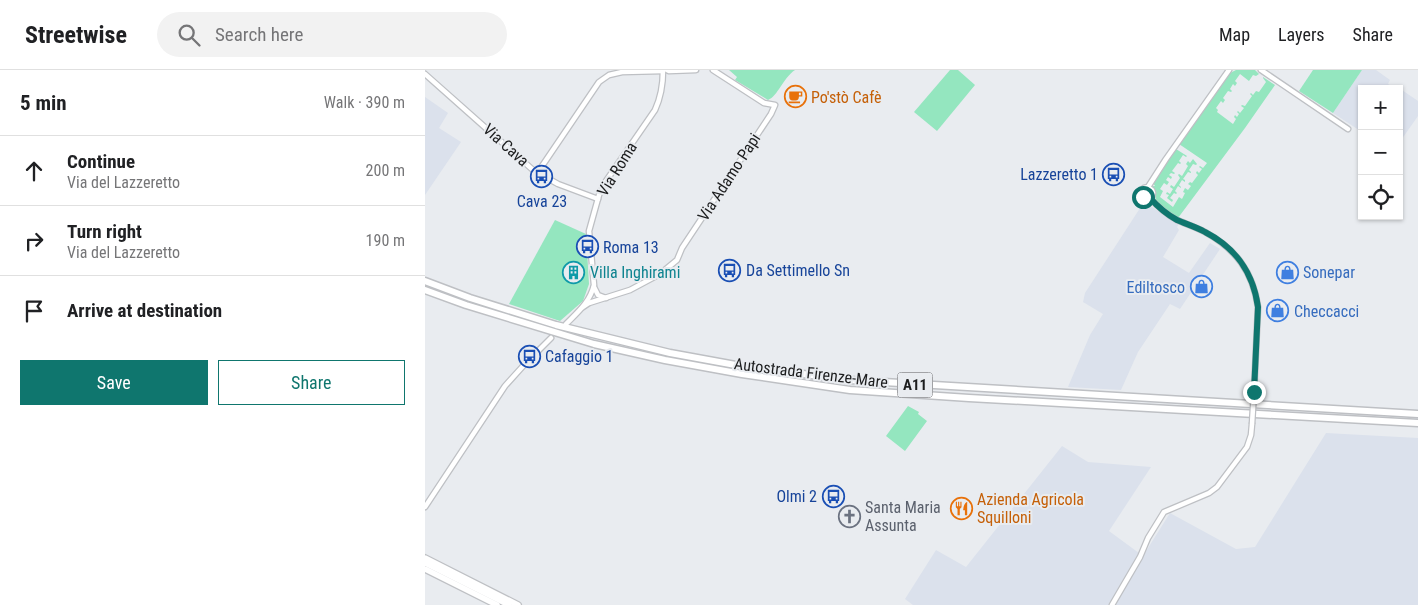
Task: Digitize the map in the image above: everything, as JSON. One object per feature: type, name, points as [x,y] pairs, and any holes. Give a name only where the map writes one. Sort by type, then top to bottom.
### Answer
[{"type":"highway","name":"Autostrada Firenze-Mare","points":[[425,281],[556,326],[669,353],[741,366],[850,380],[1418,414]]},
{"type":"highway","name":"Autostrada Firenze-Mare","points":[[425,290],[514,320],[612,348],[685,364],[849,390],[1418,423]]},
{"type":"main road","points":[[425,558],[518,605]]},
{"type":"main road","points":[[425,563],[509,605]]},
{"type":"main road","points":[[425,569],[497,605]]},
{"type":"street","points":[[538,172],[599,82],[609,75],[622,72],[696,70]]},
{"type":"street","name":"Via Adamo Papi","points":[[583,307],[589,303],[630,290],[660,274],[677,260],[682,248],[775,106],[764,103],[713,70]]},
{"type":"street","points":[[1149,188],[1151,182],[1229,70]]},
{"type":"street","points":[[1261,70],[1348,130]]},
{"type":"street","name":"Via Roma","points":[[594,285],[589,231],[598,199],[606,181],[655,110],[661,96],[665,71]]},
{"type":"street","name":"Via Cava","points":[[425,74],[533,170],[569,189],[598,199]]},
{"type":"street","points":[[1112,605],[1164,512],[1209,493],[1217,487],[1247,446],[1252,424],[1258,307],[1256,294],[1247,271],[1240,259],[1222,242],[1206,232],[1177,220],[1164,212],[1151,198],[1144,198],[1141,193],[1143,189],[1149,188]]},
{"type":"street","points":[[1149,188],[1153,191],[1151,198]]},
{"type":"street","points":[[594,285],[598,295],[607,298]]},
{"type":"street","points":[[566,324],[591,296],[594,285]]},
{"type":"street","points":[[425,507],[505,386],[551,338]]},
{"type":"shaded area","points":[[1362,70],[1376,70],[1390,80],[1388,84],[1390,85],[1358,85],[1358,129],[1333,113]]},
{"type":"shaded area","points":[[1403,91],[1418,101],[1418,116],[1403,137]]},
{"type":"shaded area","points":[[425,97],[448,113],[439,128],[461,142],[425,195]]},
{"type":"shaded area","points":[[1144,202],[1179,224],[1177,227],[1179,230],[1163,257],[1189,273],[1210,243],[1220,249],[1180,309],[1170,304],[1138,352],[1121,390],[1068,387],[1090,335],[1103,314],[1083,302],[1085,293]]},
{"type":"shaded area","points":[[1326,433],[1418,438],[1418,605],[913,605],[905,599],[936,550],[966,567],[1062,446],[1088,462],[1151,467],[1109,531],[1143,556],[1170,513],[1236,549],[1255,547]]},
{"type":"green space","points":[[729,70],[795,70],[775,95],[768,100],[735,80],[737,77]]},
{"type":"green space","points":[[950,70],[958,70],[975,85],[937,131],[914,112]]},
{"type":"green space","points":[[1236,70],[1255,70],[1259,74],[1253,75],[1249,81],[1240,74],[1235,81],[1237,83],[1235,86],[1233,84],[1230,89],[1232,91],[1228,91],[1223,98],[1225,100],[1223,103],[1221,101],[1216,108],[1217,112],[1233,124],[1236,119],[1235,115],[1237,117],[1239,114],[1237,112],[1240,113],[1244,108],[1241,106],[1245,106],[1252,96],[1250,94],[1253,95],[1256,91],[1259,92],[1266,82],[1263,77],[1275,85],[1178,218],[1156,201],[1153,186],[1155,186],[1154,180],[1176,149],[1187,156],[1183,155],[1179,161],[1181,163],[1178,163],[1172,171],[1175,173],[1169,175],[1172,177],[1171,179],[1168,177],[1166,180],[1169,182],[1167,185],[1164,183],[1160,189],[1163,191],[1160,197],[1173,207],[1179,197],[1182,199],[1185,188],[1188,190],[1191,186],[1188,184],[1192,183],[1198,175],[1197,171],[1199,173],[1202,169],[1199,167],[1203,168],[1207,163],[1179,144],[1230,73]]},
{"type":"green space","points":[[1313,70],[1362,70],[1333,113],[1299,91]]},
{"type":"green space","points":[[1193,159],[1197,164],[1193,164],[1189,170],[1191,173],[1188,172],[1183,179],[1185,182],[1182,180],[1179,185],[1181,188],[1178,186],[1175,191],[1177,193],[1174,193],[1170,198],[1173,200],[1172,202],[1167,198],[1169,195],[1166,194],[1167,192],[1170,194],[1173,189],[1170,187],[1171,185],[1174,187],[1180,178],[1178,175],[1182,176],[1188,166],[1186,164],[1188,161],[1190,163]]},
{"type":"green space","points":[[555,220],[586,234],[589,284],[583,301],[560,321],[509,304]]},
{"type":"green space","points":[[908,406],[919,412],[918,414],[927,421],[905,451],[886,436]]},
{"type":"place","name":"Po'stò Cafè","points":[[795,97]]},
{"type":"place","name":"Lazzeretto 1","points":[[1114,174]]},
{"type":"place","name":"Cava 23","points":[[542,177]]},
{"type":"place","name":"Roma 13","points":[[587,247]]},
{"type":"place","name":"Da Settimello Sn","points":[[730,270]]},
{"type":"place","name":"Villa Inghirami","points":[[574,272]]},
{"type":"place","name":"Sonepar","points":[[1287,272]]},
{"type":"place","name":"Ediltosco","points":[[1201,287]]},
{"type":"place","name":"Checcacci","points":[[1278,311]]},
{"type":"place","name":"Cafaggio 1","points":[[529,356]]},
{"type":"place","name":"Olmi 2","points":[[833,496]]},
{"type":"place","name":"Azienda Agricola Squilloni","points":[[961,508]]},
{"type":"place","name":"Santa Maria Assunta","points":[[849,516]]},
{"type":"route","points":[[1143,197],[1146,199],[1150,198],[1164,212],[1177,220],[1206,232],[1222,242],[1240,259],[1247,271],[1256,294],[1258,307],[1254,392]]}]
